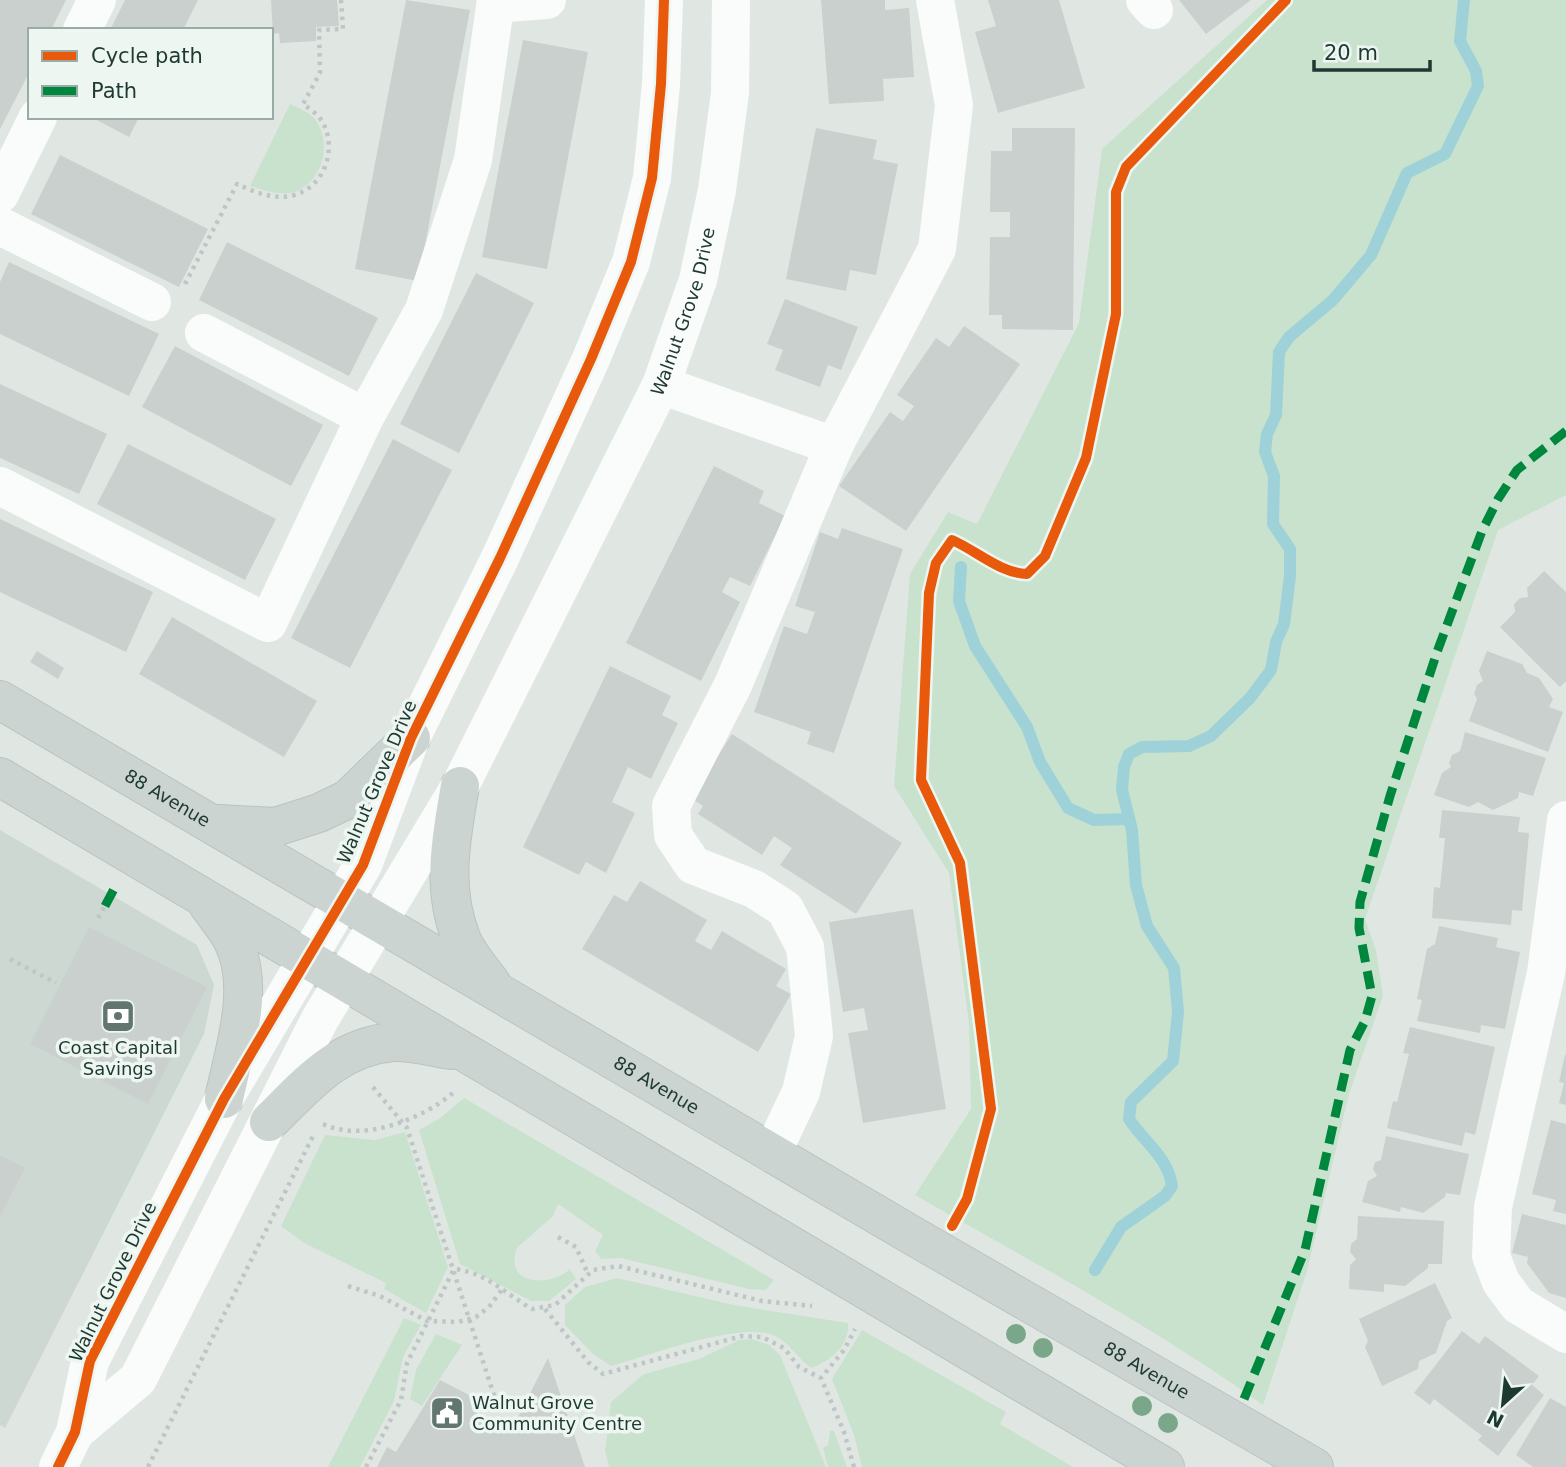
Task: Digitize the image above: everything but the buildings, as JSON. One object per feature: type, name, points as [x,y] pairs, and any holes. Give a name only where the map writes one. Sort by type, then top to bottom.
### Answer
[{"type":"main road","name":"88 Avenue","points":[[0,700],[1314,1467]]},
{"type":"main road","points":[[211,823],[275,827],[319,813],[348,799],[411,738]]},
{"type":"main road","points":[[0,777],[344,980],[464,1069]]},
{"type":"main road","points":[[460,786],[448,853],[450,899],[461,940],[496,991]]},
{"type":"main road","points":[[204,898],[233,941],[244,986],[240,1027],[224,1100]]},
{"type":"main road","points":[[269,1122],[323,1069],[354,1049],[394,1042],[464,1069],[838,1273],[1165,1467]]},
{"type":"street","points":[[83,28],[97,0]]},
{"type":"street","points":[[0,486],[268,623],[365,417],[424,310],[473,160],[496,2],[547,0]]},
{"type":"street","name":"Walnut Grove Drive","points":[[58,1467],[75,1432],[90,1361],[224,1100],[344,902],[363,865],[411,738],[506,546],[591,359],[631,262],[652,178],[661,84],[664,0]]},
{"type":"street","name":"Walnut Grove Drive","points":[[75,1432],[138,1379],[320,1018],[460,786],[661,385],[698,280],[717,190],[730,93],[732,0]]},
{"type":"street","points":[[772,1153],[801,1092],[814,1036],[805,947],[785,909],[754,890],[693,866],[673,835],[671,806],[733,685],[834,446],[937,249],[954,105],[935,0]]},
{"type":"street","points":[[0,194],[37,119]]},
{"type":"street","points":[[0,226],[152,302]]},
{"type":"street","points":[[204,333],[365,417]]},
{"type":"street","points":[[661,385],[834,446]]},
{"type":"street","points":[[1566,820],[1546,973],[1493,1207],[1491,1256],[1501,1282],[1518,1305],[1566,1334]]},
{"type":"path","points":[[152,302],[177,299],[237,184],[274,196],[291,196],[306,190],[327,165],[328,141],[323,121],[303,104],[320,73],[319,30],[343,29],[341,0]]},
{"type":"path","points":[[98,918],[105,906]]},
{"type":"path","points":[[10,959],[55,983]]},
{"type":"path","points":[[354,1049],[374,1088],[403,1121],[505,1426]]},
{"type":"path","points":[[320,1122],[349,1131],[381,1128],[403,1121],[439,1105],[464,1069]]},
{"type":"path","points":[[148,1467],[314,1135]]},
{"type":"path","points":[[558,1237],[576,1247],[588,1274]]},
{"type":"path","points":[[454,1269],[469,1270],[503,1288],[532,1309],[555,1304],[588,1274],[618,1266],[762,1301],[814,1306],[838,1273]]},
{"type":"path","points":[[366,1467],[401,1399],[407,1363],[454,1269]]},
{"type":"path","points":[[348,1286],[380,1296],[426,1321],[458,1322],[489,1307],[503,1288]]},
{"type":"path","points":[[821,1378],[844,1350],[870,1292]]},
{"type":"path","points":[[545,1308],[588,1362],[603,1374],[742,1336],[762,1337],[784,1348],[799,1367],[821,1378],[844,1432],[854,1467]]},
{"type":"shaded area","points":[[0,830],[197,945],[214,985],[204,1034],[5,1428],[0,1425]]},
{"type":"green space","points":[[1267,0],[1566,0],[1566,495],[1498,530],[1365,919],[1376,950],[1383,996],[1349,1094],[1307,1271],[1263,1405],[1179,1348],[915,1195],[971,1109],[969,1023],[949,873],[894,786],[910,574],[948,512],[977,524],[1079,323],[1102,149]]},
{"type":"green space","points":[[290,104],[305,111],[317,122],[324,142],[322,163],[318,172],[304,187],[294,192],[277,193],[250,186]]},
{"type":"green space","points":[[464,1098],[774,1280],[766,1290],[749,1289],[621,1258],[601,1259],[595,1251],[603,1235],[558,1204],[553,1216],[517,1248],[514,1260],[516,1270],[530,1280],[551,1279],[570,1269],[576,1279],[549,1301],[531,1301],[460,1264],[419,1130],[439,1119]]},
{"type":"green space","points":[[405,1132],[448,1267],[426,1313],[384,1289],[386,1283],[304,1243],[281,1226],[325,1135],[375,1140]]},
{"type":"green space","points":[[617,1278],[734,1305],[848,1323],[848,1331],[838,1351],[811,1368],[780,1339],[760,1332],[694,1341],[611,1366],[593,1354],[565,1325],[565,1305],[585,1287]]},
{"type":"green space","points":[[404,1318],[421,1325],[403,1357],[394,1401],[360,1467],[328,1467]]},
{"type":"green space","points":[[862,1330],[1006,1412],[1000,1424],[1073,1467],[862,1467],[854,1435],[832,1379]]},
{"type":"green space","points":[[436,1334],[462,1345],[422,1406],[410,1399],[416,1370]]},
{"type":"green space","points":[[752,1339],[769,1345],[780,1355],[826,1467],[609,1467],[605,1451],[611,1402],[644,1374],[699,1359],[739,1340]]},
{"type":"green space","points":[[830,1431],[834,1431],[847,1467],[828,1467],[823,1448],[828,1445]]},
{"type":"waterway","points":[[1095,1270],[1121,1227],[1165,1196],[1172,1186],[1161,1158],[1129,1119],[1131,1102],[1173,1061],[1178,1012],[1174,968],[1147,926],[1136,885],[1132,830],[1122,790],[1124,767],[1129,754],[1142,747],[1189,746],[1211,736],[1250,698],[1271,670],[1276,642],[1284,624],[1290,576],[1290,549],[1273,524],[1274,476],[1265,452],[1267,434],[1276,415],[1279,352],[1289,337],[1333,300],[1371,255],[1407,173],[1445,154],[1478,86],[1476,71],[1460,41],[1464,0]]},
{"type":"waterway","points":[[961,567],[959,601],[975,646],[1027,727],[1040,762],[1068,808],[1094,820],[1129,819]]},
{"type":"marked path","points":[[1244,1399],[1305,1250],[1350,1050],[1365,1021],[1372,996],[1359,928],[1360,902],[1390,796],[1437,652],[1482,531],[1498,499],[1517,470],[1566,431]]},
{"type":"marked path","points":[[105,906],[114,889]]},
{"type":"cycle path","points":[[58,1467],[75,1432],[90,1361],[224,1099],[363,865],[411,738],[500,558],[591,359],[631,262],[652,178],[661,84],[664,0]]},
{"type":"cycle path","points":[[952,1226],[967,1199],[991,1109],[960,863],[921,780],[929,593],[936,563],[952,540],[998,566],[1017,573],[1027,574],[1045,556],[1086,458],[1116,314],[1116,192],[1126,167],[1286,0]]},
{"type":"place","name":"Coast Capital Savings","points":[[118,1016]]},
{"type":"place","name":"Walnut Grove Community Centre","points":[[447,1413]]}]
